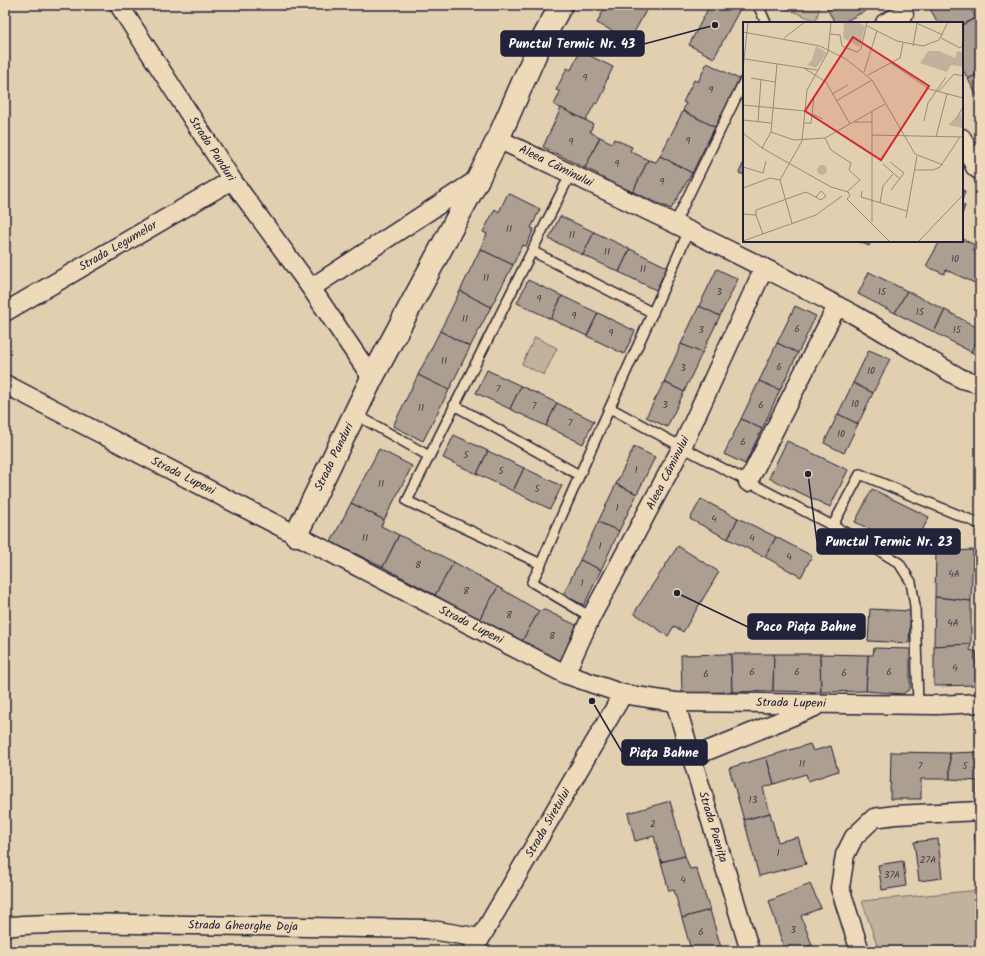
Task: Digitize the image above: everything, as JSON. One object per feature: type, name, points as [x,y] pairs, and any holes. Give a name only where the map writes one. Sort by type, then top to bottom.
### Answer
[{"type":"street","name":"Strada Panduri","points":[[119,5],[232,180],[311,288],[372,378]]},
{"type":"street","name":"Strada Panduri","points":[[296,535],[372,378],[498,139],[538,48],[561,5]]},
{"type":"street","points":[[887,22],[904,14]]},
{"type":"street","name":"Aleea Căminului","points":[[498,139],[571,173],[764,268],[837,306],[962,379],[980,384]]},
{"type":"street","points":[[963,140],[975,167],[980,171]]},
{"type":"street","points":[[311,288],[478,179]]},
{"type":"street","name":"Strada Legumelor","points":[[5,312],[232,180]]},
{"type":"street","name":"Aleea Căminului","points":[[565,674],[591,617],[682,447],[764,268]]},
{"type":"street","points":[[748,482],[837,306]]},
{"type":"street","name":"Strada Lupeni","points":[[5,384],[565,674],[623,694],[675,702],[918,705],[980,703]]},
{"type":"street","name":"Strada Siretului","points":[[477,944],[623,694]]},
{"type":"street","name":"Strada Poenița","points":[[675,702],[750,951]]},
{"type":"street","points":[[692,757],[823,704]]},
{"type":"street","points":[[860,951],[840,888],[845,855],[854,836],[874,818],[895,815],[980,811]]},
{"type":"street","name":"Strada Gheorghe Doja","points":[[5,927],[77,923],[418,929],[477,944]]},
{"type":"lane","points":[[758,5],[766,22]]},
{"type":"lane","points":[[591,617],[532,582],[653,313],[682,227],[743,83]]},
{"type":"lane","points":[[541,564],[407,500],[571,173]]},
{"type":"lane","points":[[532,251],[653,313]]},
{"type":"lane","points":[[454,405],[579,475]]},
{"type":"lane","points":[[610,408],[748,482],[833,525],[899,563],[911,582],[915,606],[918,705]]},
{"type":"lane","points":[[355,414],[429,456]]},
{"type":"lane","points":[[833,525],[860,474],[980,524]]},
{"type":"shaded area","points":[[784,5],[820,5],[816,21],[783,7]]},
{"type":"shaded area","points":[[535,337],[557,348],[544,375],[522,364]]},
{"type":"shaded area","points":[[980,890],[980,951],[879,951],[862,901]]},
{"type":"building","points":[[606,5],[649,5],[630,40],[597,23]]},
{"type":"building","points":[[710,5],[742,5],[714,58],[689,45]]},
{"type":"building","points":[[825,5],[867,5],[869,9],[844,22],[834,22]]},
{"type":"building","points":[[928,5],[969,5],[976,18],[963,24],[963,22],[937,22]]},
{"type":"building","points":[[976,18],[980,26],[980,73],[968,79],[963,70],[963,24]]},
{"type":"building","points":[[580,51],[613,67],[604,86],[606,87],[598,103],[595,103],[586,120],[554,105],[560,92],[556,90],[567,68],[571,70]]},
{"type":"building","points":[[707,63],[739,79],[730,98],[733,99],[725,115],[721,115],[715,127],[683,111],[686,103],[683,102],[694,80],[698,82]]},
{"type":"building","points":[[980,73],[980,102],[968,79]]},
{"type":"building","points":[[561,108],[593,124],[590,132],[600,137],[585,168],[543,147]]},
{"type":"building","points":[[683,111],[715,127],[692,173],[660,156]]},
{"type":"building","points":[[600,137],[612,143],[614,139],[632,147],[630,151],[648,160],[633,192],[617,185],[616,187],[597,178],[598,174],[585,168]]},
{"type":"building","points":[[660,156],[692,173],[671,209],[633,192],[648,160],[656,162]]},
{"type":"building","points":[[743,164],[743,175],[739,173]]},
{"type":"building","points":[[508,193],[540,209],[531,228],[534,229],[526,246],[522,245],[513,265],[480,249],[487,234],[483,232],[495,209],[499,212]]},
{"type":"building","points":[[560,216],[594,232],[583,255],[549,239]]},
{"type":"building","points":[[594,232],[630,249],[619,272],[583,255]]},
{"type":"building","points":[[963,239],[975,245],[973,250],[980,253],[980,277],[977,284],[946,270],[944,274],[926,266],[939,242],[963,242]]},
{"type":"building","points":[[860,242],[871,242],[869,246]]},
{"type":"building","points":[[480,249],[513,265],[491,307],[460,291]]},
{"type":"building","points":[[630,249],[667,267],[656,290],[619,272]]},
{"type":"building","points":[[717,269],[738,279],[720,316],[699,306]]},
{"type":"building","points":[[869,272],[907,291],[895,313],[858,294]]},
{"type":"building","points":[[528,280],[562,296],[551,319],[517,303]]},
{"type":"building","points":[[460,291],[491,307],[470,347],[440,331]]},
{"type":"building","points":[[907,291],[945,310],[934,332],[895,313]]},
{"type":"building","points":[[562,296],[598,313],[587,336],[551,319]]},
{"type":"building","points":[[699,306],[720,316],[702,353],[681,344]]},
{"type":"building","points":[[795,306],[816,316],[798,353],[777,343]]},
{"type":"building","points":[[945,310],[980,329],[980,334],[971,352],[934,332]]},
{"type":"building","points":[[598,313],[635,331],[624,354],[587,336]]},
{"type":"building","points":[[440,331],[470,347],[449,390],[418,375]]},
{"type":"building","points":[[980,334],[980,356],[971,352]]},
{"type":"building","points":[[777,343],[798,353],[780,390],[759,381]]},
{"type":"building","points":[[681,344],[702,353],[684,392],[664,382]]},
{"type":"building","points":[[869,350],[890,359],[873,393],[853,383]]},
{"type":"building","points":[[487,370],[521,386],[510,409],[476,393]]},
{"type":"building","points":[[418,375],[449,390],[423,441],[393,426]]},
{"type":"building","points":[[759,381],[780,390],[762,429],[741,419]]},
{"type":"building","points":[[664,382],[684,392],[667,427],[646,417]]},
{"type":"building","points":[[853,383],[873,393],[858,424],[838,414]]},
{"type":"building","points":[[521,386],[557,403],[546,426],[510,409]]},
{"type":"building","points":[[557,403],[594,421],[583,444],[546,426]]},
{"type":"building","points":[[838,414],[858,424],[844,453],[824,443]]},
{"type":"building","points":[[741,419],[762,429],[745,464],[724,454]]},
{"type":"building","points":[[454,435],[488,451],[477,474],[443,458]]},
{"type":"building","points":[[787,441],[848,470],[830,507],[769,478]]},
{"type":"building","points":[[634,447],[655,457],[637,494],[616,484]]},
{"type":"building","points":[[379,449],[412,466],[384,520],[351,503]]},
{"type":"building","points":[[488,451],[524,468],[513,491],[477,474]]},
{"type":"building","points":[[524,468],[562,486],[550,509],[513,491]]},
{"type":"building","points":[[616,484],[637,494],[619,531],[598,522]]},
{"type":"building","points":[[872,489],[929,517],[912,550],[855,522]]},
{"type":"building","points":[[701,499],[738,518],[728,539],[690,519]]},
{"type":"building","points":[[351,503],[384,520],[381,526],[399,535],[383,567],[331,542]]},
{"type":"building","points":[[738,518],[776,537],[765,557],[728,539]]},
{"type":"building","points":[[598,522],[619,531],[601,570],[580,560]]},
{"type":"building","points":[[399,535],[454,562],[435,595],[383,567]]},
{"type":"building","points":[[776,537],[812,556],[801,577],[765,557]]},
{"type":"building","points":[[678,546],[719,572],[683,632],[674,626],[668,636],[634,613]]},
{"type":"building","points":[[973,550],[971,601],[935,597],[936,552]]},
{"type":"building","points":[[580,560],[601,570],[584,605],[563,595]]},
{"type":"building","points":[[454,562],[498,587],[479,620],[435,595]]},
{"type":"building","points":[[498,587],[539,611],[521,643],[479,620]]},
{"type":"building","points":[[935,597],[971,601],[971,644],[934,646]]},
{"type":"building","points":[[870,609],[911,611],[909,643],[868,641]]},
{"type":"building","points":[[545,610],[582,628],[564,665],[521,643],[539,611]]},
{"type":"building","points":[[971,644],[970,650],[977,652],[976,685],[934,686],[934,646]]},
{"type":"building","points":[[874,648],[910,649],[910,689],[903,694],[866,691],[868,655],[873,655]]},
{"type":"building","points":[[977,652],[980,652],[980,685],[976,685]]},
{"type":"building","points":[[731,654],[732,692],[682,693],[681,655]]},
{"type":"building","points":[[731,654],[774,654],[773,691],[732,692]]},
{"type":"building","points":[[774,654],[820,654],[821,692],[773,691]]},
{"type":"building","points":[[820,654],[868,655],[866,691],[821,692]]},
{"type":"building","points":[[810,744],[813,751],[831,746],[838,771],[808,781],[806,774],[774,784],[766,757]]},
{"type":"building","points":[[891,752],[950,753],[950,779],[921,779],[921,799],[890,799]]},
{"type":"building","points":[[980,752],[980,794],[976,794],[977,781],[950,779],[950,753]]},
{"type":"building","points":[[766,757],[774,784],[763,788],[770,813],[744,820],[729,768]]},
{"type":"building","points":[[670,801],[685,856],[661,862],[654,836],[635,841],[628,813]]},
{"type":"building","points":[[770,813],[778,842],[798,837],[806,864],[759,876],[744,820]]},
{"type":"building","points":[[980,831],[980,873],[979,873],[974,832]]},
{"type":"building","points":[[938,839],[942,878],[919,881],[914,842]]},
{"type":"building","points":[[685,856],[690,869],[696,868],[710,910],[682,918],[674,890],[669,891],[661,862]]},
{"type":"building","points":[[903,861],[906,886],[882,890],[878,865]]},
{"type":"building","points":[[810,884],[821,908],[801,916],[812,945],[795,951],[785,951],[769,901]]},
{"type":"building","points":[[710,910],[722,951],[675,951],[690,946],[682,918]]},
{"type":"building","points":[[812,945],[814,951],[795,951]]},
{"type":"building","points":[[262,947],[262,951],[246,951],[246,948]]},
{"type":"place","name":"Punctul Termic Nr. 43","points":[[715,25]]},
{"type":"place","name":"Punctul Termic Nr. 23","points":[[808,474]]},
{"type":"place","name":"Paco Piața Bahne","points":[[677,593]]},
{"type":"place","name":"Piața Bahne","points":[[592,701]]}]
